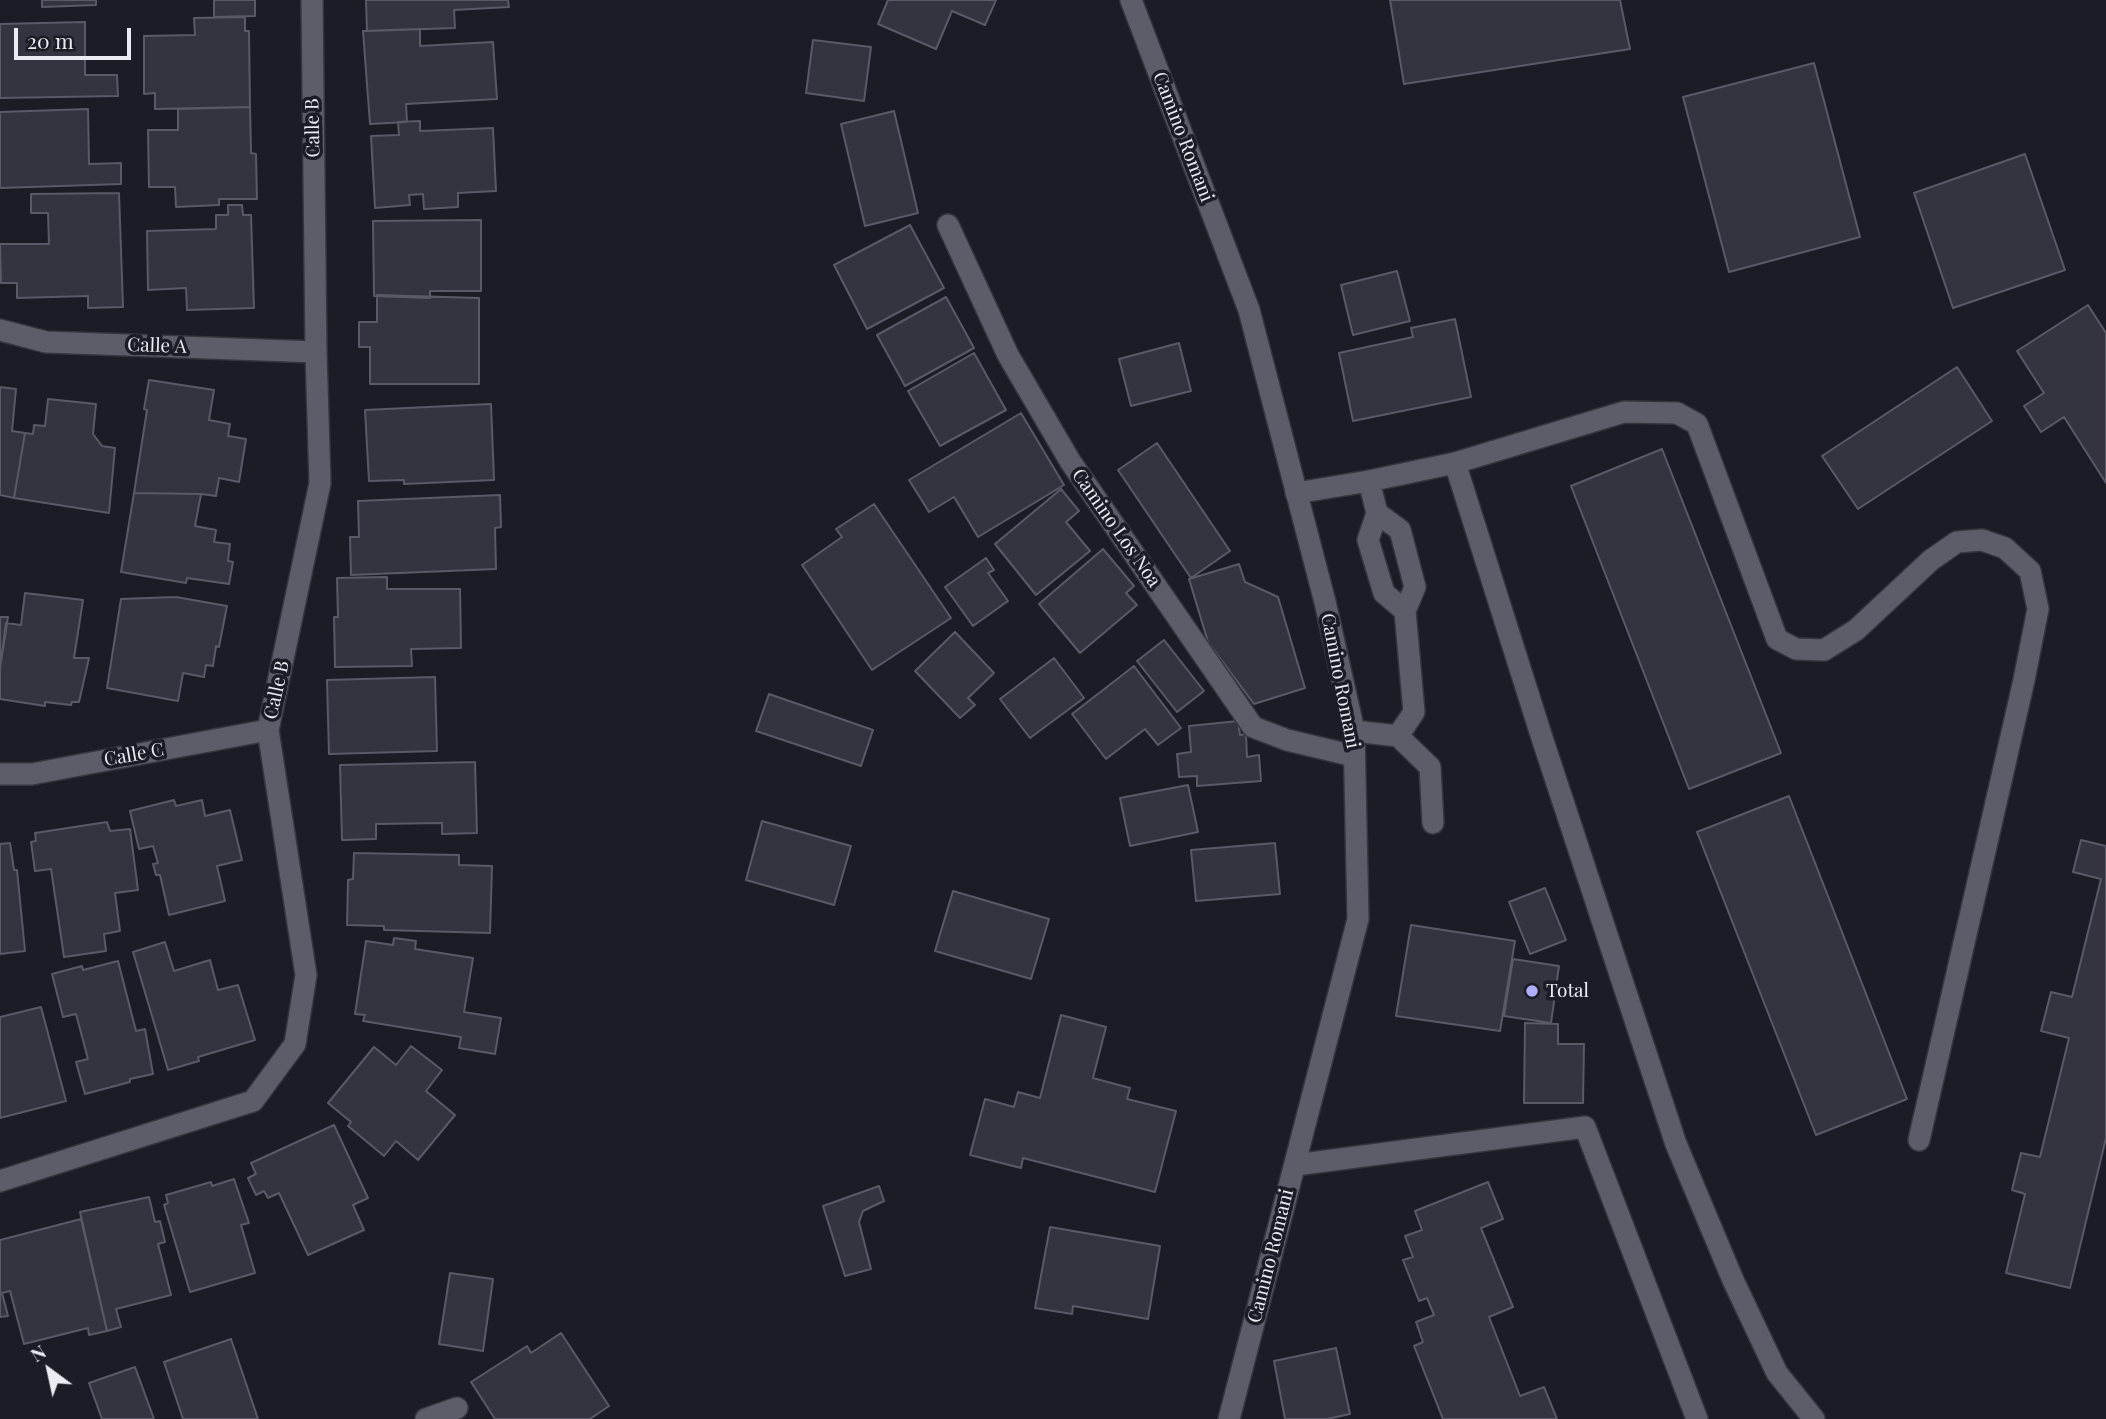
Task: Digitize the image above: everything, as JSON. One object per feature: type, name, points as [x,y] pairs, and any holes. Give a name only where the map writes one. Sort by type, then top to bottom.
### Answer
[{"type":"street","name":"Calle B","points":[[0,1181],[253,1101],[295,1044],[306,975],[268,730],[320,484],[312,0]]},
{"type":"street","name":"Camino Romani","points":[[1131,0],[1249,310],[1325,602],[1353,731],[1358,919],[1230,1419]]},
{"type":"street","name":"Camino Los Noa","points":[[948,225],[1009,355],[1069,461],[1253,727],[1287,740],[1354,756]]},
{"type":"street","name":"Calle A","points":[[0,330],[46,342],[316,352]]},
{"type":"street","points":[[1296,493],[1455,463],[1624,412],[1677,413],[1696,424],[1777,639],[1796,649],[1824,650],[1856,630],[1931,559],[1957,542],[1982,540],[2005,548],[2031,571],[2038,609],[1919,1140]]},
{"type":"street","points":[[1455,463],[1676,1144],[1733,1280],[1777,1373],[1814,1419]]},
{"type":"street","points":[[1369,481],[1377,513],[1368,540],[1384,593],[1405,611]]},
{"type":"street","points":[[1377,513],[1400,530],[1415,587],[1405,611],[1414,712],[1398,736]]},
{"type":"street","name":"Calle C","points":[[0,774],[32,774],[268,730]]},
{"type":"street","points":[[1353,731],[1398,736],[1430,767],[1433,822]]},
{"type":"street","points":[[1295,1165],[1585,1127],[1697,1419]]},
{"type":"street","points":[[426,1419],[457,1408]]},
{"type":"building","points":[[42,0],[96,0],[96,5],[42,7]]},
{"type":"building","points":[[214,0],[255,0],[255,16],[214,17]]},
{"type":"building","points":[[366,0],[508,0],[509,7],[454,10],[455,28],[367,31]]},
{"type":"building","points":[[888,0],[996,0],[985,25],[952,11],[936,49],[878,24]]},
{"type":"building","points":[[1390,0],[1620,0],[1630,49],[1404,84]]},
{"type":"building","points":[[245,17],[245,31],[249,31],[250,107],[155,109],[155,93],[144,94],[144,36],[195,35],[194,18]]},
{"type":"building","points":[[85,22],[85,75],[117,75],[118,96],[0,98],[0,24]]},
{"type":"building","points":[[420,29],[420,46],[493,42],[497,99],[406,104],[407,122],[370,124],[363,31]]},
{"type":"building","points":[[813,40],[871,47],[864,101],[806,93]]},
{"type":"building","points":[[1814,63],[1860,237],[1729,272],[1683,97]]},
{"type":"building","points":[[250,107],[251,153],[256,154],[257,199],[219,199],[219,205],[176,207],[175,187],[149,187],[148,130],[178,130],[178,109]]},
{"type":"building","points":[[88,109],[89,164],[121,163],[121,184],[0,188],[0,112]]},
{"type":"building","points":[[894,111],[918,213],[865,226],[841,124]]},
{"type":"building","points":[[420,121],[420,131],[493,128],[496,191],[458,193],[458,207],[424,209],[423,194],[409,195],[410,205],[375,208],[371,136],[399,135],[398,122]]},
{"type":"building","points":[[2025,154],[2065,270],[1953,308],[1914,193]]},
{"type":"building","points":[[119,193],[123,307],[88,308],[88,296],[17,298],[17,283],[1,283],[0,244],[49,244],[48,213],[31,213],[31,194]]},
{"type":"building","points":[[228,205],[242,205],[243,215],[251,215],[254,308],[187,310],[186,288],[148,290],[147,231],[216,229],[216,215],[228,215]]},
{"type":"building","points":[[481,220],[481,291],[430,291],[430,298],[374,296],[373,221]]},
{"type":"building","points":[[910,225],[944,288],[867,329],[834,265]]},
{"type":"building","points":[[1397,271],[1410,321],[1353,335],[1341,285]]},
{"type":"building","points":[[377,295],[479,298],[479,384],[370,384],[370,347],[359,347],[359,322],[377,322]]},
{"type":"building","points":[[946,297],[974,348],[905,386],[877,335]]},
{"type":"building","points":[[2088,305],[2106,333],[2106,483],[2064,417],[2041,432],[2024,406],[2044,393],[2017,351]]},
{"type":"building","points":[[1455,319],[1471,397],[1353,421],[1339,353],[1413,337],[1411,328]]},
{"type":"building","points":[[1179,343],[1191,391],[1131,406],[1119,359]]},
{"type":"building","points":[[974,353],[1006,410],[940,446],[908,391]]},
{"type":"building","points":[[1957,367],[1992,421],[1858,509],[1822,456]]},
{"type":"building","points":[[149,380],[214,390],[209,420],[230,424],[228,436],[246,439],[239,482],[219,478],[216,496],[134,493]]},
{"type":"building","points":[[0,387],[16,389],[12,431],[25,433],[14,498],[0,495]]},
{"type":"building","points":[[48,399],[96,404],[93,434],[102,446],[115,448],[109,513],[14,498],[25,433],[33,434],[34,425],[45,426]]},
{"type":"building","points":[[491,404],[494,480],[404,484],[404,480],[369,481],[365,410]]},
{"type":"building","points":[[1021,413],[1064,485],[978,537],[954,497],[929,512],[909,480]]},
{"type":"building","points":[[1157,443],[1230,551],[1191,578],[1118,470]]},
{"type":"building","points":[[1662,449],[1781,753],[1689,789],[1571,486]]},
{"type":"building","points":[[1061,489],[1079,511],[1066,522],[1090,551],[1036,595],[995,544]]},
{"type":"building","points":[[134,493],[201,494],[195,526],[216,530],[214,542],[230,544],[228,561],[233,562],[229,584],[187,578],[186,583],[121,572]]},
{"type":"building","points":[[500,495],[501,527],[495,528],[496,569],[351,575],[350,537],[359,537],[358,501]]},
{"type":"building","points":[[874,504],[951,618],[872,670],[802,565],[842,537],[836,529]]},
{"type":"building","points":[[1103,549],[1134,586],[1126,593],[1137,605],[1080,653],[1039,604]]},
{"type":"building","points":[[986,558],[994,570],[988,573],[1008,601],[973,626],[945,587]]},
{"type":"building","points":[[1239,564],[1245,582],[1278,597],[1305,688],[1254,704],[1208,642],[1189,579]]},
{"type":"building","points":[[387,577],[387,589],[460,589],[461,648],[411,649],[412,666],[335,667],[334,617],[338,617],[337,578]]},
{"type":"building","points":[[25,593],[83,600],[74,658],[89,658],[79,702],[72,702],[71,705],[45,702],[45,706],[0,699],[0,668],[6,623],[21,625]]},
{"type":"building","points":[[176,597],[227,606],[213,666],[206,665],[204,677],[183,673],[178,701],[107,688],[121,599]]},
{"type":"building","points":[[0,617],[8,617],[0,668]]},
{"type":"building","points":[[955,632],[994,673],[968,698],[975,705],[960,718],[915,671]]},
{"type":"building","points":[[1164,640],[1204,691],[1177,712],[1137,661]]},
{"type":"building","points":[[1054,658],[1084,698],[1030,738],[1000,699]]},
{"type":"building","points":[[1134,666],[1181,728],[1158,745],[1145,729],[1106,759],[1072,714]]},
{"type":"building","points":[[435,677],[437,751],[329,754],[327,680]]},
{"type":"building","points":[[769,694],[873,730],[861,766],[756,731]]},
{"type":"building","points":[[1238,721],[1240,735],[1246,734],[1247,757],[1259,755],[1261,781],[1197,786],[1197,776],[1179,777],[1177,754],[1191,752],[1189,726]]},
{"type":"building","points":[[475,762],[477,833],[442,834],[442,823],[376,824],[376,839],[342,840],[340,765]]},
{"type":"building","points":[[1188,785],[1198,832],[1130,846],[1120,798]]},
{"type":"building","points":[[1789,796],[1907,1099],[1816,1135],[1697,832]]},
{"type":"building","points":[[174,800],[176,806],[202,800],[205,816],[230,810],[242,860],[217,866],[225,901],[169,915],[160,875],[156,875],[153,864],[158,863],[153,846],[139,849],[130,811]]},
{"type":"building","points":[[762,821],[851,846],[834,905],[746,880]]},
{"type":"building","points":[[107,822],[110,831],[130,829],[138,890],[115,893],[120,931],[104,934],[106,951],[64,957],[51,869],[35,871],[31,842],[36,841],[35,833]]},
{"type":"building","points":[[2081,840],[2106,846],[2106,1138],[2070,1288],[2006,1273],[2025,1194],[2012,1190],[2021,1153],[2040,1157],[2069,1038],[2041,1031],[2051,992],[2072,997],[2101,879],[2073,872]]},
{"type":"building","points":[[10,843],[14,870],[17,870],[25,951],[0,954],[0,844]]},
{"type":"building","points":[[1275,843],[1280,894],[1196,901],[1191,850]]},
{"type":"building","points":[[354,853],[459,855],[459,865],[492,866],[490,933],[384,930],[384,926],[347,925],[348,880],[353,879]]},
{"type":"building","points":[[1545,888],[1566,940],[1530,954],[1509,902]]},
{"type":"building","points":[[953,891],[1049,919],[1031,979],[935,951]]},
{"type":"building","points":[[1411,925],[1515,941],[1500,1031],[1396,1016]]},
{"type":"building","points":[[394,938],[416,941],[415,949],[473,958],[464,1012],[501,1018],[495,1054],[459,1048],[461,1037],[363,1021],[365,1015],[355,1014],[366,941],[393,945]]},
{"type":"building","points":[[165,942],[174,971],[210,960],[218,990],[238,985],[255,1040],[198,1057],[199,1061],[168,1070],[133,952]]},
{"type":"building","name":"Total","points":[[1513,959],[1559,966],[1551,1023],[1504,1016]]},
{"type":"building","points":[[118,961],[136,1031],[145,1029],[153,1074],[85,1094],[76,1062],[88,1059],[76,1014],[63,1017],[52,974]]},
{"type":"building","points":[[41,1007],[66,1101],[0,1118],[0,1017]]},
{"type":"building","points":[[1061,1015],[1106,1027],[1093,1078],[1130,1088],[1127,1099],[1176,1111],[1155,1192],[1023,1158],[1021,1168],[970,1155],[985,1099],[1014,1107],[1018,1092],[1040,1098]]},
{"type":"building","points":[[1525,1023],[1558,1024],[1558,1044],[1584,1044],[1583,1103],[1524,1103]]},
{"type":"building","points":[[411,1046],[442,1070],[426,1091],[455,1115],[418,1160],[396,1141],[384,1156],[348,1126],[351,1122],[328,1103],[374,1047],[396,1065]]},
{"type":"building","points":[[334,1125],[368,1198],[353,1205],[364,1230],[308,1255],[279,1193],[268,1198],[264,1191],[256,1195],[248,1178],[256,1174],[251,1163]]},
{"type":"building","points":[[234,1179],[249,1223],[241,1225],[255,1273],[190,1292],[164,1205],[168,1203],[166,1195],[211,1182],[212,1186]]},
{"type":"building","points":[[1488,1182],[1503,1219],[1481,1228],[1513,1307],[1489,1317],[1520,1396],[1544,1387],[1557,1419],[1443,1419],[1414,1346],[1423,1342],[1416,1322],[1434,1315],[1427,1298],[1419,1301],[1403,1260],[1413,1257],[1405,1236],[1422,1230],[1415,1211]]},
{"type":"building","points":[[879,1186],[884,1201],[863,1211],[859,1222],[871,1269],[845,1276],[823,1206]]},
{"type":"building","points":[[149,1197],[155,1222],[160,1221],[165,1242],[158,1244],[171,1295],[116,1309],[121,1327],[107,1331],[80,1212]]},
{"type":"building","points":[[81,1219],[107,1331],[89,1335],[88,1328],[24,1344],[10,1291],[2,1293],[8,1316],[0,1317],[0,1240]]},
{"type":"building","points":[[1050,1227],[1160,1246],[1148,1319],[1073,1306],[1072,1314],[1035,1308]]},
{"type":"building","points":[[450,1273],[493,1279],[483,1351],[439,1344]]},
{"type":"building","points":[[561,1333],[609,1406],[590,1419],[495,1419],[471,1382],[527,1346],[531,1353]]},
{"type":"building","points":[[231,1339],[258,1419],[183,1419],[164,1362]]},
{"type":"building","points":[[1336,1348],[1350,1414],[1327,1419],[1285,1419],[1274,1361]]},
{"type":"building","points":[[135,1367],[154,1419],[102,1419],[89,1383]]},
{"type":"place","name":"Total","points":[[1532,991]]}]
